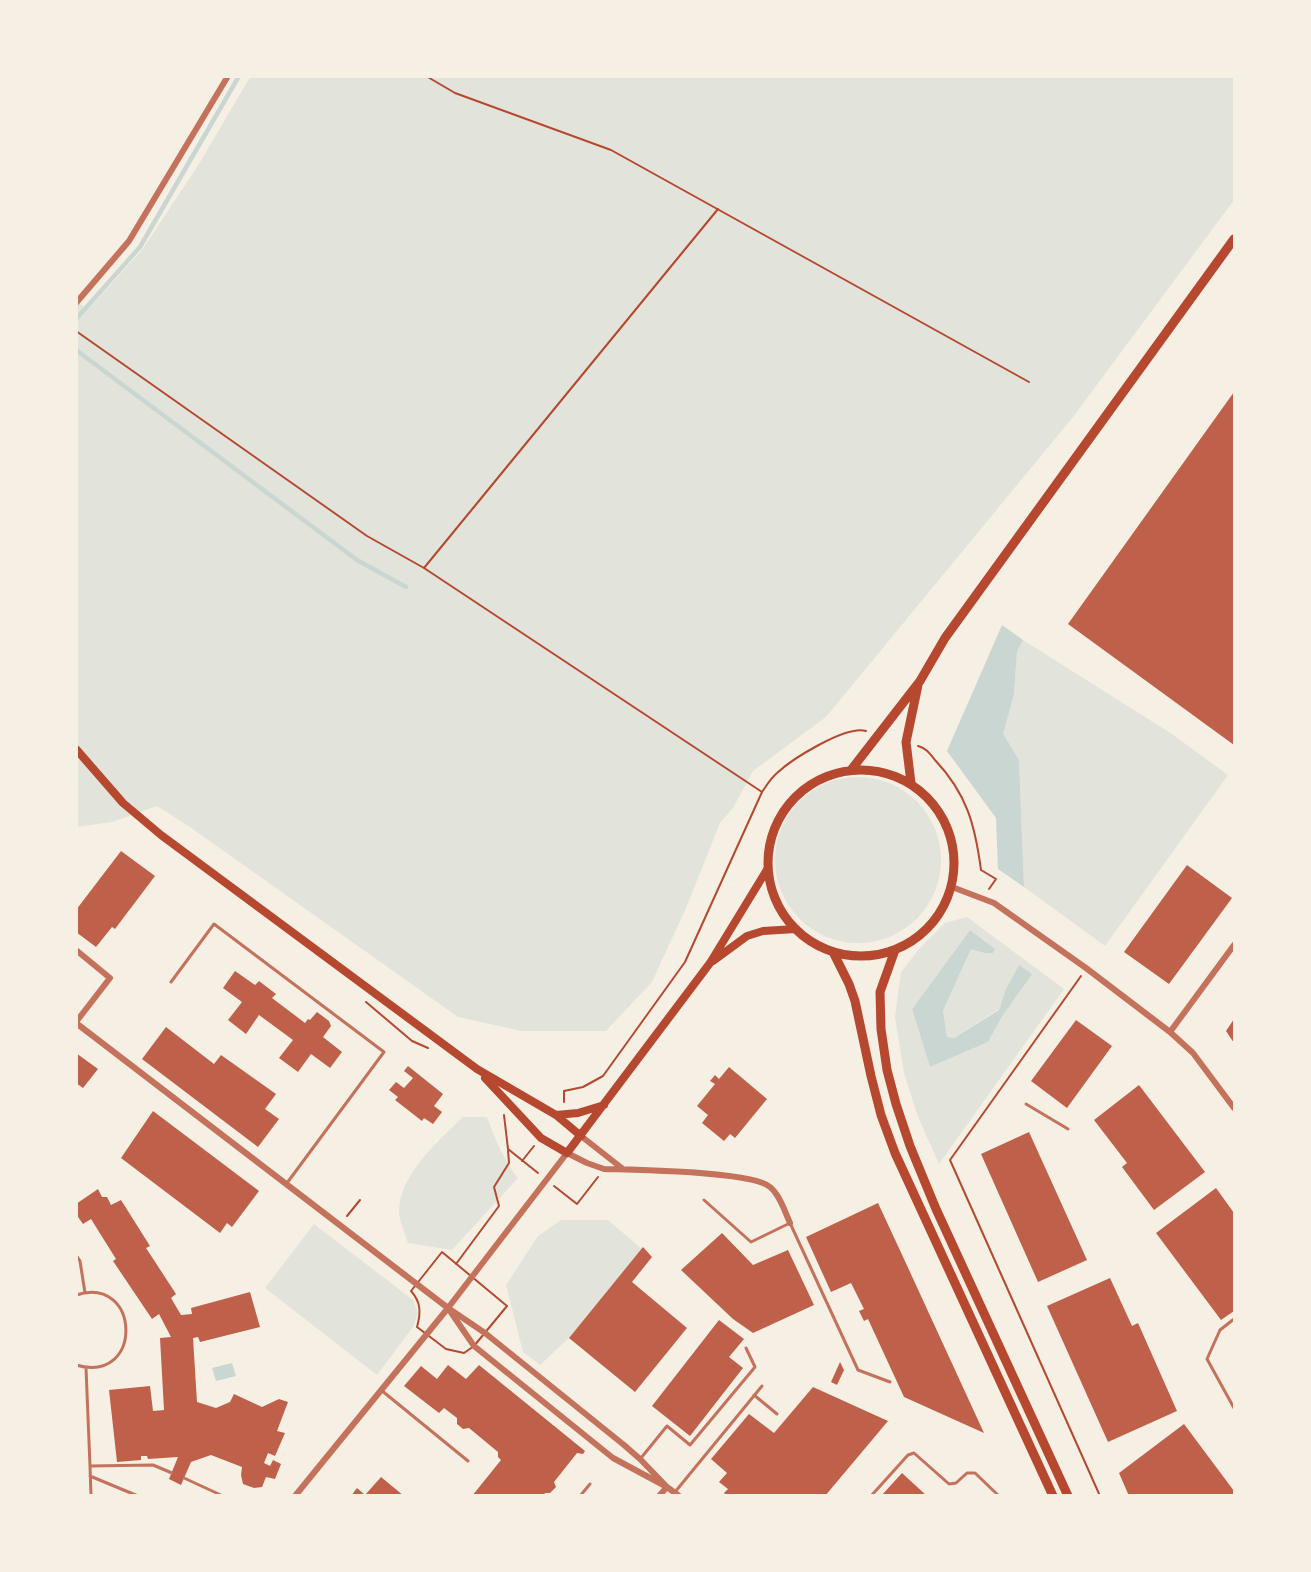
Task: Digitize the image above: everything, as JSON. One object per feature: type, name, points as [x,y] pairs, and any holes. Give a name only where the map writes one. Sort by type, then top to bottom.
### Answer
[{"type":"main road","points":[[851,770],[920,681],[945,638],[1234,239]]},
{"type":"main road","points":[[911,783],[906,742],[920,681]]},
{"type":"main road","points":[[76,748],[123,803],[161,835],[477,1069],[556,1115],[581,1136]]},
{"type":"main road","points":[[851,770],[882,771],[911,783],[933,803],[948,829],[955,858],[952,887],[946,904],[936,919],[918,937],[895,950],[864,957],[833,952],[813,943],[781,912],[772,891],[768,868],[771,840],[782,814],[800,792],[824,777],[851,770]]},
{"type":"main road","points":[[477,1069],[541,1138],[567,1153],[710,963],[768,868]]},
{"type":"main road","points":[[710,963],[747,936],[763,931],[796,929]]},
{"type":"main road","points":[[895,950],[880,992],[881,1029],[887,1070],[896,1104],[910,1146],[936,1209],[1068,1496]]},
{"type":"main road","points":[[833,952],[855,1001],[870,1076],[895,1153],[1053,1496]]},
{"type":"main road","points":[[556,1115],[578,1113],[604,1105]]},
{"type":"street","points":[[76,303],[129,241],[228,76]]},
{"type":"street","points":[[952,887],[994,903],[1086,968],[1170,1032],[1193,1053],[1234,1108]]},
{"type":"street","points":[[1170,1032],[1234,945]]},
{"type":"street","points":[[76,951],[110,978],[76,1023],[448,1308],[485,1333],[640,1459],[667,1487]]},
{"type":"street","points":[[581,1136],[623,1170]]},
{"type":"street","points":[[295,1496],[448,1308],[567,1153],[604,1168],[724,1175],[761,1181],[771,1187],[777,1195],[790,1223]]},
{"type":"street","points":[[448,1308],[474,1346],[613,1458],[677,1494]]},
{"type":"street","points":[[659,1496],[667,1487]]},
{"type":"lane","points":[[171,982],[214,924],[384,1052],[286,1184]]},
{"type":"lane","points":[[1026,1104],[1068,1129]]},
{"type":"lane","points":[[704,1200],[752,1242],[790,1223],[858,1370],[890,1382]]},
{"type":"lane","points":[[76,1255],[80,1261],[85,1293]]},
{"type":"lane","points":[[76,1295],[99,1293],[112,1299],[122,1310],[127,1323],[127,1337],[122,1350],[112,1360],[100,1366],[86,1368],[76,1365]]},
{"type":"lane","points":[[1234,1319],[1220,1330],[1206,1359],[1234,1408]]},
{"type":"lane","points":[[640,1459],[667,1426],[690,1445],[755,1367],[746,1348]]},
{"type":"lane","points":[[86,1368],[91,1496]]},
{"type":"lane","points":[[677,1494],[762,1386]]},
{"type":"lane","points":[[381,1390],[468,1461]]},
{"type":"lane","points":[[754,1395],[777,1414]]},
{"type":"lane","points":[[871,1496],[908,1455],[914,1453],[949,1484],[956,1483],[967,1473],[975,1473],[999,1496]]},
{"type":"lane","points":[[90,1466],[153,1466],[172,1473]]},
{"type":"lane","points":[[90,1476],[138,1496]]},
{"type":"lane","points":[[184,1478],[223,1496]]},
{"type":"lane","points":[[580,1496],[590,1484]]},
{"type":"path","points":[[426,76],[455,93],[611,150],[1029,382]]},
{"type":"path","points":[[424,568],[718,209]]},
{"type":"path","points":[[76,331],[367,536],[424,568],[762,792]]},
{"type":"path","points":[[1086,968],[950,1160],[1100,1496]]},
{"type":"path","points":[[359,996],[412,1041],[429,1048]]},
{"type":"path","points":[[456,1264],[499,1206],[494,1188],[509,1163],[504,1116]]},
{"type":"path","points":[[508,1149],[577,1204],[604,1168]]},
{"type":"path","points":[[340,1225],[360,1200]]},
{"type":"shaded area","points":[[250,77],[1234,77],[1234,200],[1073,417],[826,717],[753,771],[733,808],[720,823],[686,908],[652,982],[606,1031],[521,1031],[458,1017],[157,806],[112,822],[77,827],[77,302],[88,309],[142,250],[199,164]]},
{"type":"shaded area","points":[[1002,625],[1023,640],[1017,652],[1014,694],[1003,734],[1019,760],[1024,887],[998,869],[996,818],[947,751]]},
{"type":"shaded area","points":[[1023,640],[1172,734],[1228,775],[1105,946],[1024,887],[1019,760],[1002,734],[1014,694],[1017,652]]},
{"type":"shaded area","points":[[858,777],[874,778],[890,783],[917,801],[935,828],[940,844],[940,876],[935,892],[917,919],[890,937],[874,942],[858,943],[842,942],[826,937],[799,919],[781,892],[776,876],[775,860],[776,844],[781,828],[799,801],[826,783],[842,778]]},
{"type":"shaded area","points":[[967,917],[1064,989],[939,1164],[918,1117],[904,1073],[895,1017],[901,972],[920,948],[945,923]],"holes":[[[970,930],[995,949],[971,949],[943,1011],[947,1037],[954,1038],[999,1009],[1005,991],[1003,1015],[988,1042],[930,1067],[912,1009]]]},
{"type":"shaded area","points":[[970,930],[995,949],[993,953],[985,953],[971,949],[943,1011],[947,1037],[954,1038],[999,1010],[1005,991],[1019,965],[1032,974],[1003,1015],[988,1042],[930,1067],[912,1009]]},
{"type":"shaded area","points":[[463,1117],[487,1117],[496,1141],[518,1178],[452,1250],[408,1243],[399,1211],[406,1184],[422,1159]]},
{"type":"shaded area","points":[[561,1220],[608,1220],[642,1249],[569,1338],[540,1365],[523,1352],[506,1285],[538,1236]]},
{"type":"shaded area","points":[[314,1224],[413,1300],[418,1313],[413,1327],[377,1375],[265,1288]]},
{"type":"shaded area","points":[[232,1363],[236,1376],[216,1381],[212,1368]]},
{"type":"building","points":[[1234,392],[1234,745],[1068,624]]},
{"type":"building","points":[[121,851],[155,876],[115,929],[112,927],[96,947],[76,932],[76,910]]},
{"type":"building","points":[[1187,865],[1232,898],[1169,984],[1124,952]]},
{"type":"building","points":[[235,971],[255,985],[259,981],[276,994],[272,998],[305,1023],[317,1012],[329,1021],[331,1026],[323,1037],[342,1052],[330,1068],[311,1054],[298,1072],[279,1058],[293,1040],[259,1015],[246,1034],[228,1020],[242,1002],[223,988]]},
{"type":"building","points":[[1234,1019],[1234,1043],[1226,1031]]},
{"type":"building","points":[[1076,1020],[1112,1046],[1067,1108],[1031,1081]]},
{"type":"building","points":[[166,1027],[214,1064],[221,1055],[276,1094],[265,1109],[279,1119],[258,1147],[142,1059]]},
{"type":"building","points":[[76,1053],[98,1069],[83,1088],[76,1083]]},
{"type":"building","points":[[408,1066],[443,1094],[434,1106],[442,1112],[433,1124],[424,1118],[422,1121],[395,1100],[398,1097],[389,1090],[396,1082],[404,1088],[413,1078],[404,1071]]},
{"type":"building","points":[[729,1067],[767,1099],[735,1138],[730,1134],[724,1141],[702,1123],[708,1115],[697,1106],[715,1084],[710,1081],[715,1075],[719,1079]]},
{"type":"building","points":[[1139,1085],[1205,1172],[1154,1210],[1122,1167],[1127,1163],[1094,1120]]},
{"type":"building","points":[[153,1111],[259,1191],[232,1227],[227,1223],[220,1233],[121,1158]]},
{"type":"building","points":[[1029,1132],[1087,1260],[1038,1282],[981,1154]]},
{"type":"building","points":[[1216,1188],[1234,1213],[1234,1311],[1221,1320],[1156,1233]]},
{"type":"building","points":[[98,1189],[102,1197],[107,1197],[111,1205],[121,1200],[150,1246],[146,1248],[176,1294],[171,1298],[181,1315],[192,1314],[191,1308],[250,1292],[260,1327],[200,1342],[198,1337],[193,1338],[197,1402],[216,1408],[230,1402],[234,1394],[262,1407],[279,1399],[288,1402],[277,1431],[285,1433],[275,1456],[268,1453],[264,1463],[270,1466],[273,1460],[281,1464],[275,1479],[266,1477],[262,1487],[254,1488],[243,1484],[242,1467],[211,1455],[191,1462],[181,1485],[169,1479],[178,1457],[148,1459],[147,1456],[141,1456],[141,1460],[117,1462],[109,1390],[150,1386],[153,1411],[164,1410],[160,1338],[171,1337],[159,1314],[152,1319],[113,1261],[116,1259],[91,1219],[83,1224],[76,1214],[76,1204]]},
{"type":"building","points":[[878,1203],[984,1433],[904,1397],[868,1319],[864,1321],[859,1311],[864,1309],[851,1283],[831,1292],[806,1237]]},
{"type":"building","points":[[722,1233],[753,1265],[788,1250],[814,1305],[753,1333],[733,1319],[681,1270]]},
{"type":"building","points":[[643,1247],[652,1257],[632,1282],[687,1328],[635,1392],[569,1338]]},
{"type":"building","points":[[1110,1278],[1132,1326],[1138,1323],[1177,1411],[1108,1442],[1047,1306]]},
{"type":"building","points":[[719,1320],[744,1339],[729,1357],[743,1368],[690,1436],[652,1406]]},
{"type":"building","points":[[840,1362],[844,1370],[837,1385],[831,1382]]},
{"type":"building","points":[[448,1365],[466,1379],[479,1365],[585,1451],[583,1454],[577,1453],[554,1482],[556,1487],[550,1493],[545,1493],[543,1496],[472,1496],[501,1460],[498,1452],[469,1428],[463,1429],[457,1424],[457,1418],[444,1408],[439,1413],[404,1386],[421,1366],[437,1379]]},
{"type":"building","points":[[813,1387],[888,1421],[825,1496],[727,1496],[724,1493],[728,1489],[719,1482],[727,1473],[711,1459],[749,1414],[774,1433]]},
{"type":"building","points":[[1184,1424],[1234,1491],[1234,1496],[1129,1496],[1119,1473]]},
{"type":"building","points":[[902,1473],[927,1496],[881,1496]]},
{"type":"building","points":[[381,1477],[404,1496],[351,1496],[357,1488],[365,1495]]},
{"type":"waterway","points":[[76,319],[140,247],[239,76]]},
{"type":"waterway","points":[[76,350],[357,560],[406,587]]}]
